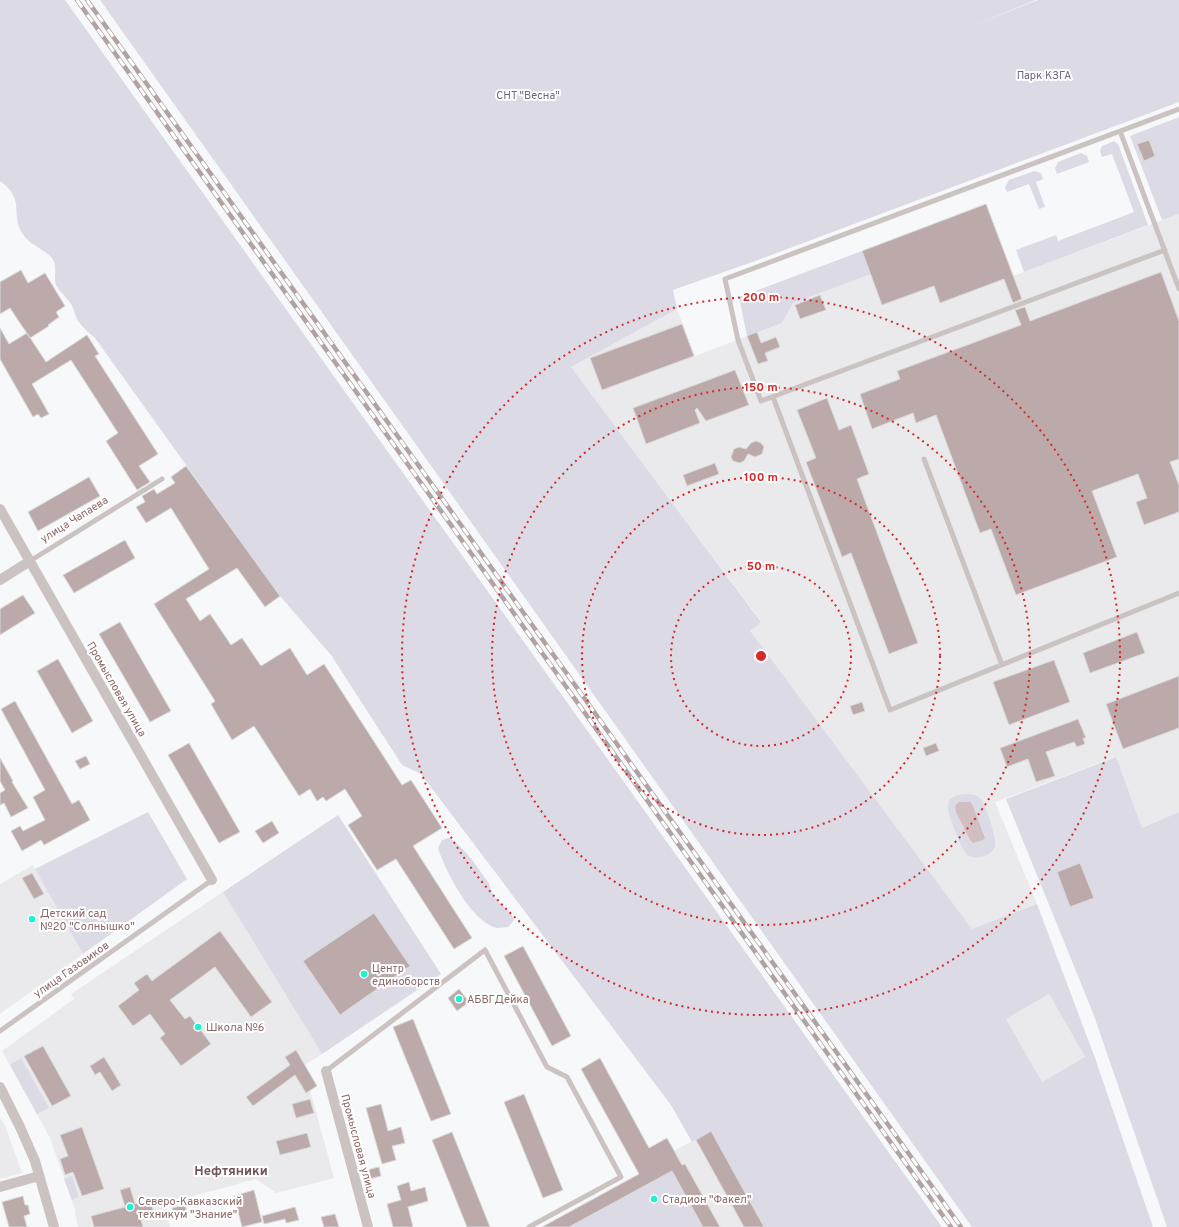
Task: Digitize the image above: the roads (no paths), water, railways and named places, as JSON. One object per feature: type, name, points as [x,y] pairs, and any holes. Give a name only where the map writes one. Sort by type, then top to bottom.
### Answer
[{"type":"street","name":"Промысловая улица","points":[[0,509],[212,880]]},
{"type":"street","name":"улица Чапаева","points":[[0,580],[30,561]]},
{"type":"street","name":"Промысловая улица","points":[[326,1072],[368,1227]]},
{"type":"street","points":[[0,1087],[20,1127],[40,1176],[54,1227]]},
{"type":"street","points":[[0,1187],[40,1176]]},
{"type":"lane","points":[[1165,250],[761,401],[738,340],[726,279],[1179,109]]},
{"type":"lane","points":[[1120,131],[1179,289]]},
{"type":"lane","points":[[773,397],[890,710],[1179,593]]},
{"type":"lane","points":[[924,459],[1002,665]]},
{"type":"lane","name":"улица Чапаева","points":[[30,561],[162,479]]},
{"type":"lane","name":"улица Газовиков","points":[[0,1031],[212,880]]},
{"type":"lane","points":[[326,1072],[485,950],[547,1067],[567,1076],[621,1177],[530,1227]]},
{"type":"railway","points":[[77,0],[951,1227]]},
{"type":"railway","points":[[87,0],[961,1227]]},
{"type":"place","name":"Детский сад №20 \"Солнышко\"","points":[[32,919]]},
{"type":"place","name":"Центр единоборств","points":[[364,974]]},
{"type":"place","name":"АБВГДейка","points":[[459,999]]},
{"type":"place","name":"Школа №6","points":[[198,1027]]},
{"type":"place","name":"Стадион \"Факел\"","points":[[654,1199]]},
{"type":"place","name":"Северо-Кавказский техникум \"Знание\"","points":[[130,1207]]},
{"type":"district","name":"Нефтяники","points":[[231,1170]]},
{"type":"park label","name":"Парк КЗГА","points":[[1044,75]]},
{"type":"park label","name":"СНТ \"Весна\"","points":[[528,95]]}]
